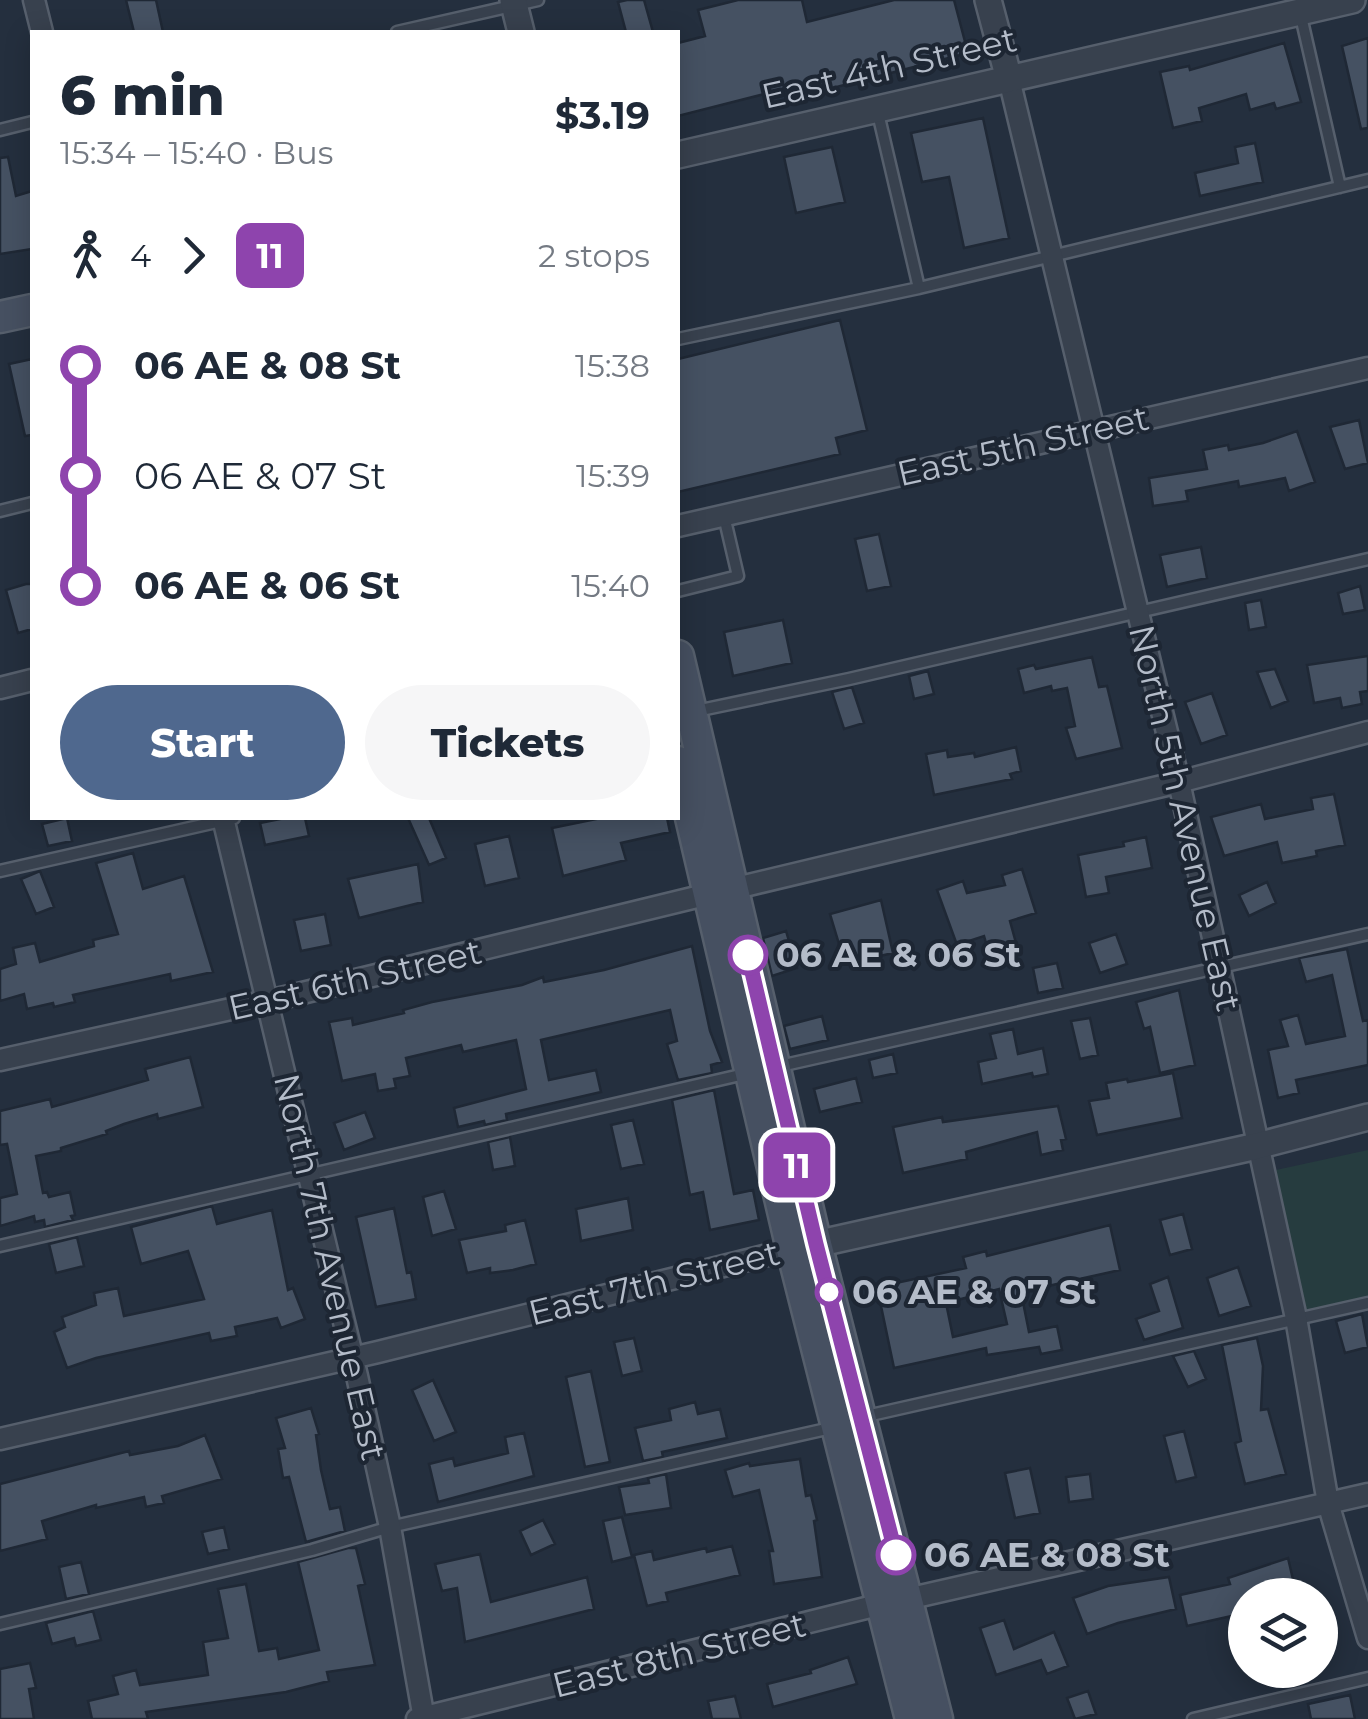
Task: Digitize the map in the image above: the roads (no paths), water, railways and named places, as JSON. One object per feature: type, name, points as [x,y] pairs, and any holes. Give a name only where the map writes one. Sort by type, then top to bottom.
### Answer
[{"type":"main road","points":[[0,317],[30,310]]},
{"type":"main road","points":[[680,665],[720,892],[804,1246],[895,1601],[937,1719]]},
{"type":"main road","points":[[680,768],[720,892]]},
{"type":"main road","points":[[895,1601],[912,1719]]},
{"type":"street","points":[[34,0],[42,30]]},
{"type":"street","name":"North 5th Avenue East","points":[[988,0],[1179,782],[1296,1318],[1328,1503],[1368,1638]]},
{"type":"street","name":"East 4th Street","points":[[680,155],[1352,0]]},
{"type":"street","points":[[521,30],[522,2]]},
{"type":"street","name":"East 5th Street","points":[[680,526],[1368,368]]},
{"type":"street","points":[[0,688],[30,680]]},
{"type":"street","name":"East 6th Street","points":[[0,1060],[268,1001],[1179,782],[1368,732]]},
{"type":"street","name":"North 7th Avenue East","points":[[227,820],[390,1527],[422,1718]]},
{"type":"street","name":"East 7th Street","points":[[0,1439],[352,1358],[804,1246],[1257,1146],[1368,1117]]},
{"type":"street","name":"East 8th Street","points":[[422,1718],[895,1601],[1368,1494]]},
{"type":"lane","points":[[405,30],[522,2]]},
{"type":"lane","points":[[1300,12],[1340,187]]},
{"type":"lane","points":[[877,109],[919,288]]},
{"type":"lane","points":[[0,130],[30,122]]},
{"type":"lane","points":[[680,339],[919,288],[1368,180]]},
{"type":"lane","points":[[0,511],[30,504]]},
{"type":"lane","points":[[680,591],[738,576],[724,516]]},
{"type":"lane","points":[[690,712],[1368,558]]},
{"type":"lane","points":[[0,872],[219,820]]},
{"type":"lane","points":[[0,1246],[1368,934]]},
{"type":"lane","points":[[0,1624],[312,1550],[390,1527],[1368,1303]]},
{"type":"lane","points":[[1193,1719],[1368,1678]]},
{"type":"place","name":"06 AE & 06 St","points":[[748,955]]},
{"type":"place","name":"06 AE & 07 St","points":[[829,1292]]},
{"type":"place","name":"06 AE & 08 St","points":[[896,1555]]}]
